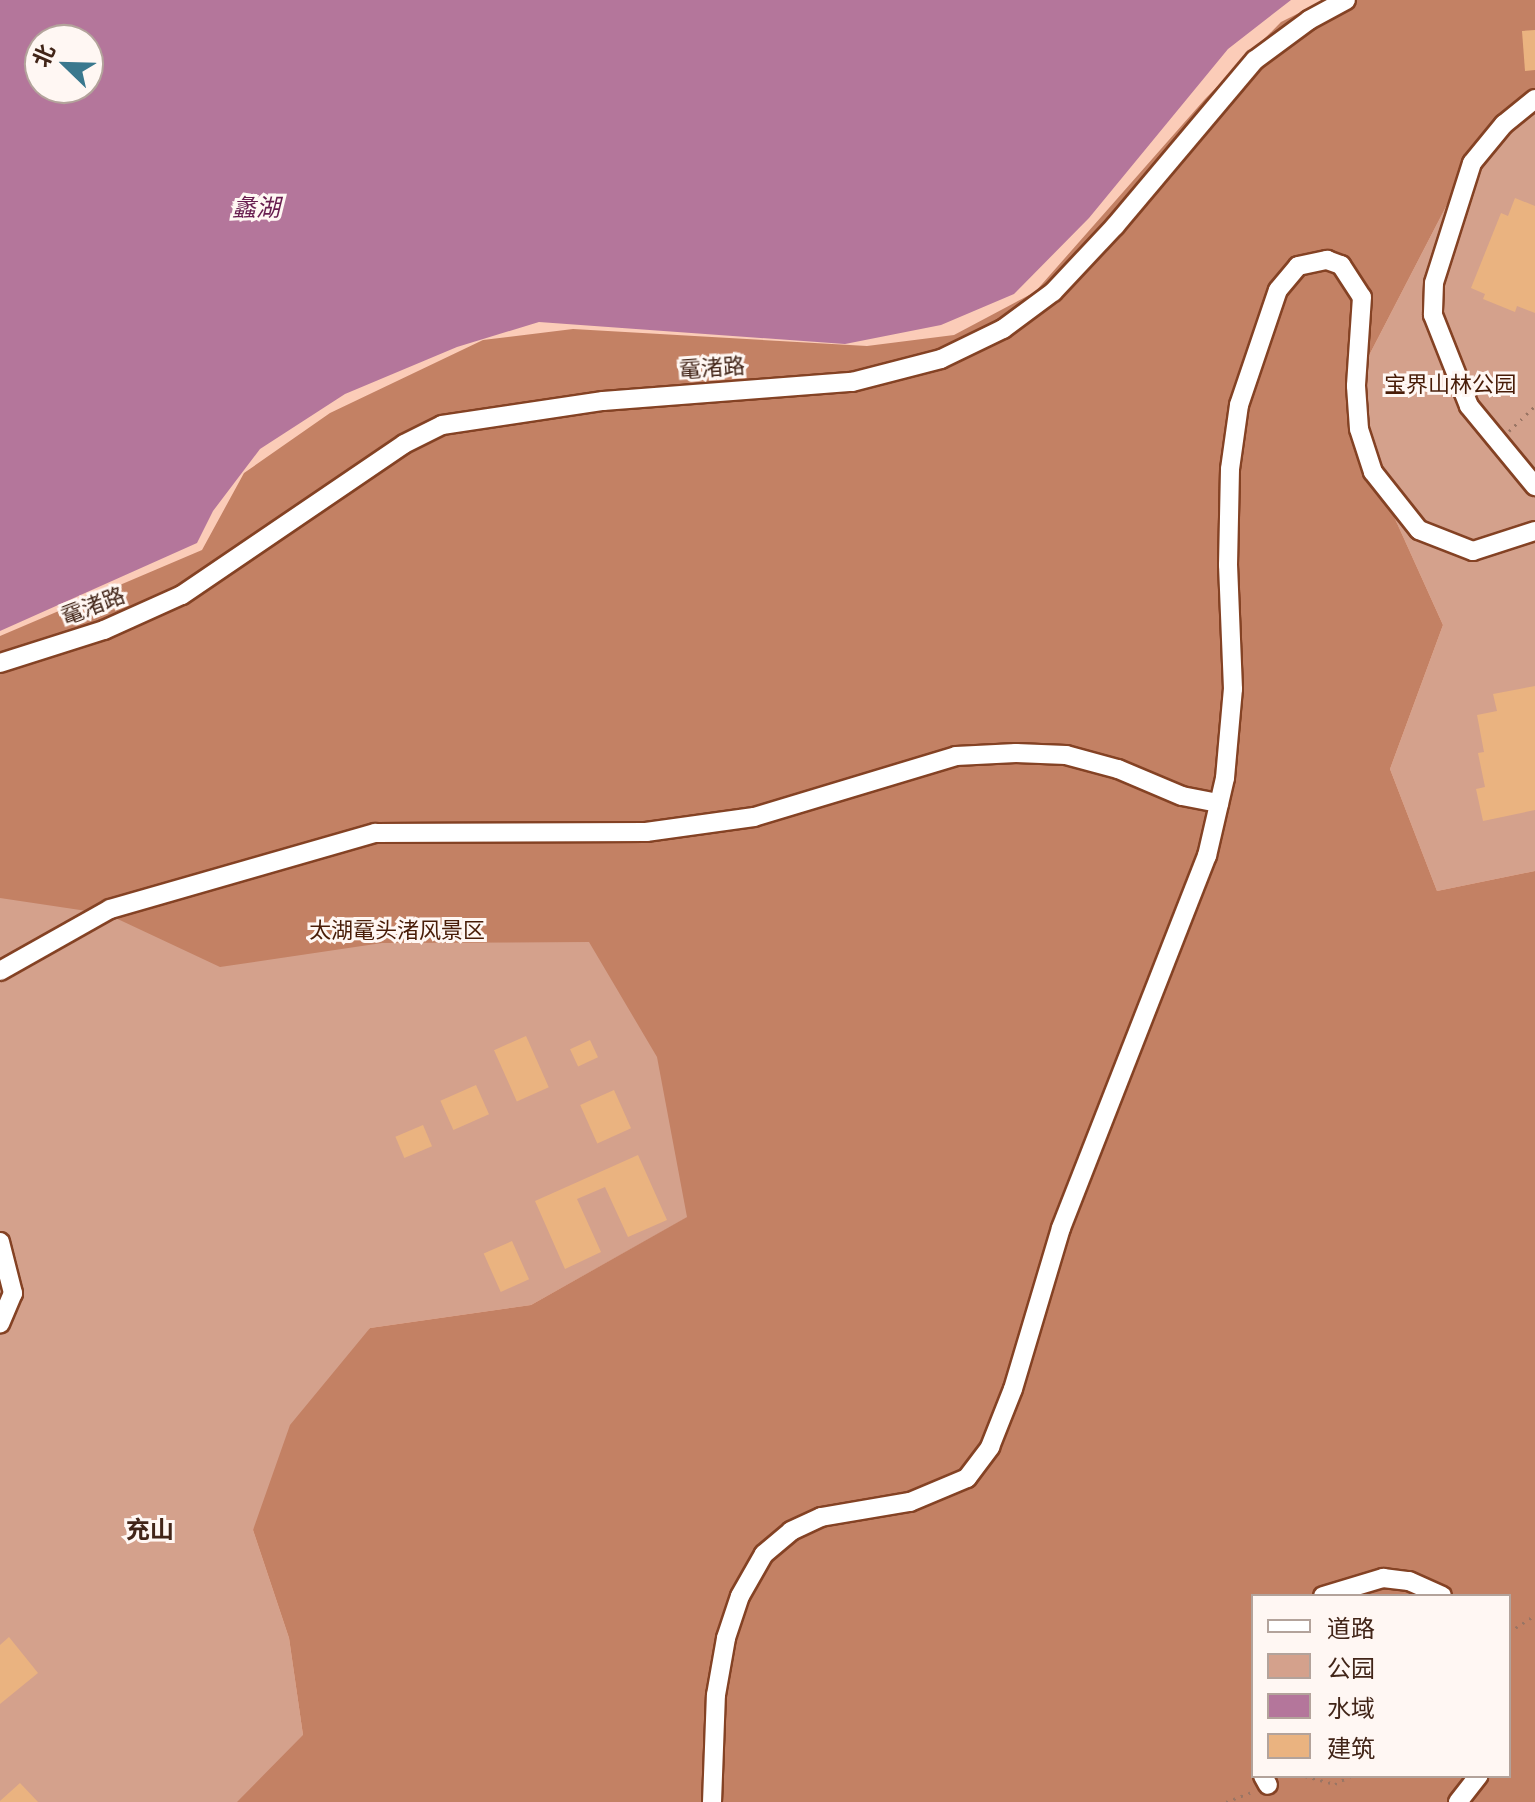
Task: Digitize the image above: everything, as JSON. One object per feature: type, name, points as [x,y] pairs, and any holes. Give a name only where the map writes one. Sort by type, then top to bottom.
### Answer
[{"type":"street","name":"鼋渚路","points":[[0,663],[104,630],[182,595],[404,444],[442,425],[603,401],[852,382],[941,359],[1003,329],[1053,292],[1115,226],[1255,60],[1346,0]]},
{"type":"street","points":[[1535,99],[1504,124],[1472,163],[1434,283],[1433,315],[1469,406],[1535,486]]},
{"type":"street","points":[[712,1802],[716,1695],[726,1638],[740,1596],[764,1554],[791,1531],[821,1517],[939,1493],[967,1478],[990,1447],[1089,1151],[1183,924],[1219,803],[1233,689],[1228,565],[1230,469],[1239,405],[1278,290],[1298,266],[1327,260],[1341,265],[1362,297],[1356,386],[1359,429],[1373,472],[1419,530],[1473,551],[1535,531]]},
{"type":"street","points":[[0,971],[110,909],[375,833],[646,832],[754,817],[956,756],[1016,753],[1066,755],[1118,769],[1182,796],[1219,803]]},
{"type":"street","points":[[0,1242],[13,1293],[0,1323]]},
{"type":"street","points":[[1330,1594],[1383,1578],[1409,1581],[1438,1594]]},
{"type":"street","points":[[1458,1802],[1476,1778]]},
{"type":"path","points":[[1497,441],[1535,406]]},
{"type":"path","points":[[1511,1631],[1535,1615]]},
{"type":"path","points":[[1312,1778],[1335,1784],[1347,1778]]},
{"type":"path","points":[[1226,1802],[1266,1781]]},
{"type":"green space","points":[[1325,0],[1535,0],[1535,93],[1482,137],[1362,369],[1373,470],[1443,625],[1390,769],[1437,891],[1535,871],[1535,1802],[237,1802],[303,1735],[289,1638],[253,1530],[290,1425],[370,1328],[531,1305],[687,1217],[657,1057],[589,942],[382,943],[220,967],[107,914],[0,898],[0,636],[202,550],[244,473],[330,413],[483,340],[573,329],[867,346],[954,335],[1035,292],[1205,99],[1281,22]]},
{"type":"green space","name":"宝界山林公园","points":[[1535,93],[1535,871],[1437,891],[1390,769],[1443,625],[1373,470],[1362,369],[1482,137]]},
{"type":"green space","name":"太湖鼋头渚风景区","points":[[606,405],[688,1217],[531,1305],[370,1328],[253,1530],[289,1638],[303,1735],[342,1802],[0,1802],[0,673]]},
{"type":"water","name":"蠡湖","points":[[0,0],[1291,0],[1228,49],[1089,218],[1014,294],[941,325],[845,344],[539,322],[457,347],[345,394],[260,449],[213,511],[197,543],[0,631]]},
{"type":"building","points":[[1535,30],[1535,70],[1525,71],[1522,31]]},
{"type":"building","points":[[1515,198],[1535,206],[1535,313],[1517,306],[1515,312],[1483,299],[1485,294],[1471,288],[1501,213],[1508,216]]},
{"type":"building","points":[[1535,686],[1535,810],[1483,821],[1476,789],[1485,787],[1478,753],[1484,752],[1477,715],[1497,711],[1493,694]]},
{"type":"building","points":[[526,1036],[549,1087],[517,1101],[494,1050]]},
{"type":"building","points":[[590,1040],[598,1057],[578,1067],[570,1049]]},
{"type":"building","points":[[476,1085],[489,1114],[453,1130],[440,1101]]},
{"type":"building","points":[[614,1090],[631,1128],[597,1143],[580,1105]]},
{"type":"building","points":[[423,1125],[432,1146],[404,1158],[395,1137]]},
{"type":"building","points":[[638,1155],[667,1220],[628,1237],[605,1187],[577,1199],[601,1252],[565,1269],[535,1201]]},
{"type":"building","points":[[512,1241],[529,1279],[501,1292],[484,1254]]},
{"type":"building","points":[[9,1637],[38,1673],[0,1704],[0,1645]]},
{"type":"building","points":[[20,1783],[38,1802],[0,1802],[0,1801]]},
{"type":"district","name":"充山","points":[[150,1530]]}]
